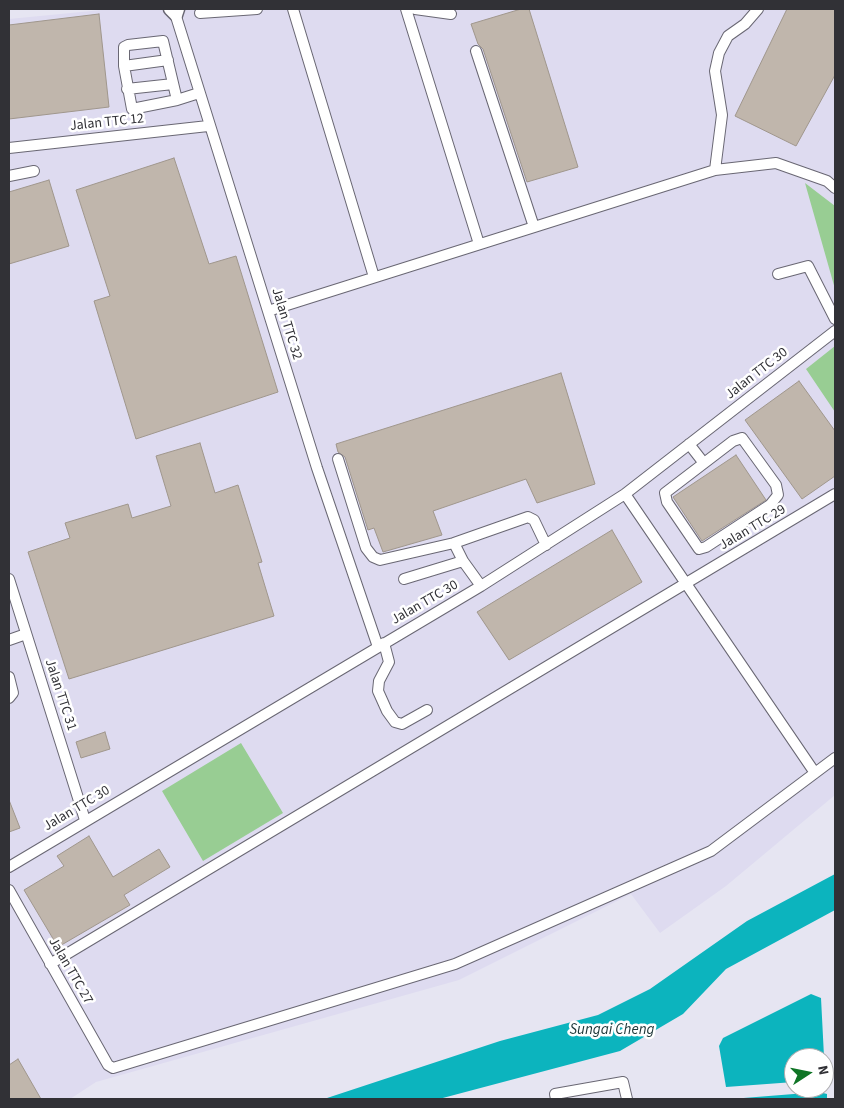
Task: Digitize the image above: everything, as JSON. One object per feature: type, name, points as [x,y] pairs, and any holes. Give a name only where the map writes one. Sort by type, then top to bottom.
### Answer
[{"type":"street","points":[[200,13],[257,9]]},
{"type":"street","points":[[293,9],[374,277]]},
{"type":"street","points":[[406,9],[479,244]]},
{"type":"street","points":[[414,9],[451,14]]},
{"type":"street","points":[[714,170],[722,116],[714,71],[719,53],[728,36],[745,24],[758,9]]},
{"type":"street","name":"Jalan TTC 32","points":[[174,10],[208,126],[317,468],[381,645],[390,662],[379,681],[378,691],[396,722],[402,724],[427,710]]},
{"type":"street","points":[[177,100],[163,41],[128,45],[123,53],[127,89],[132,109],[177,100],[199,92]]},
{"type":"street","points":[[476,52],[534,226]]},
{"type":"street","points":[[124,66],[168,60]]},
{"type":"street","points":[[127,89],[173,84]]},
{"type":"street","name":"Jalan TTC 12","points":[[9,148],[208,126]]},
{"type":"street","points":[[268,311],[714,170],[776,163],[826,181],[835,188]]},
{"type":"street","points":[[9,176],[34,170]]},
{"type":"street","points":[[778,274],[808,266],[835,320]]},
{"type":"street","name":"Jalan TTC 30","points":[[9,867],[85,820],[481,586],[625,494],[835,331]]},
{"type":"street","points":[[742,438],[776,485],[778,495],[770,505],[706,547],[699,549],[667,502],[665,493],[704,462],[733,441],[742,438]]},
{"type":"street","points":[[689,444],[704,462]]},
{"type":"street","points":[[338,458],[366,548],[373,557],[380,560],[454,543],[528,516],[534,520],[546,545]]},
{"type":"street","points":[[625,494],[684,585],[815,773],[835,758]]},
{"type":"street","name":"Jalan TTC 29","points":[[50,964],[835,494]]},
{"type":"street","points":[[454,543],[463,561],[481,586]]},
{"type":"street","points":[[404,579],[463,561]]},
{"type":"street","name":"Jalan TTC 31","points":[[9,579],[85,820]]},
{"type":"street","points":[[9,640],[26,634]]},
{"type":"street","points":[[9,677],[13,693],[9,698]]},
{"type":"street","name":"Jalan TTC 27","points":[[9,890],[108,1065],[113,1068],[120,1067],[455,964],[711,851],[815,773]]},
{"type":"street","points":[[556,1099],[555,1094],[623,1082],[627,1099]]},
{"type":"shaded area","points":[[112,9],[835,9],[835,795],[726,886],[660,933],[631,894],[459,980],[96,1082],[70,1099],[9,1099],[9,19]]},
{"type":"green space","points":[[805,183],[835,206],[835,289]]},
{"type":"green space","points":[[835,346],[835,412],[806,369]]},
{"type":"green space","points":[[241,743],[283,813],[203,861],[162,791]]},
{"type":"water","name":"Sungai Cheng","points":[[835,874],[835,910],[726,969],[683,1014],[620,1051],[439,1099],[324,1099],[500,1041],[598,1015],[650,989],[747,921]]},
{"type":"water","points":[[811,994],[821,998],[824,1048],[784,1048],[784,1083],[726,1087],[719,1046],[723,1038]]},
{"type":"water","points":[[784,1095],[784,1098],[827,1098],[827,1099],[731,1099]]},
{"type":"building","points":[[521,9],[529,9],[578,167],[527,182],[483,49],[478,44],[471,24]]},
{"type":"building","points":[[787,9],[835,9],[835,75],[796,146],[735,116]]},
{"type":"building","points":[[99,14],[109,107],[9,119],[9,25]]},
{"type":"building","points":[[174,158],[209,264],[236,256],[278,392],[136,439],[94,301],[110,296],[76,190]]},
{"type":"building","points":[[49,180],[69,246],[9,264],[9,192]]},
{"type":"building","points":[[561,373],[595,484],[537,503],[526,479],[433,511],[442,535],[383,552],[374,528],[368,530],[345,457],[338,452],[336,444]]},
{"type":"building","points":[[799,381],[835,431],[835,476],[802,499],[745,420]]},
{"type":"building","points":[[200,443],[215,493],[238,485],[262,562],[258,563],[274,616],[69,679],[28,552],[70,538],[65,523],[128,504],[132,518],[171,506],[156,456]]},
{"type":"building","points":[[736,455],[766,500],[702,541],[673,497]]},
{"type":"building","points":[[612,530],[642,582],[509,660],[477,612]]},
{"type":"building","points":[[105,732],[110,749],[81,758],[76,742]]},
{"type":"building","points":[[9,800],[20,828],[9,832]]},
{"type":"building","points":[[89,836],[113,877],[159,849],[170,867],[124,895],[130,905],[58,947],[24,890],[64,866],[57,856]]},
{"type":"building","points":[[18,1059],[41,1099],[9,1099],[9,1065]]}]
